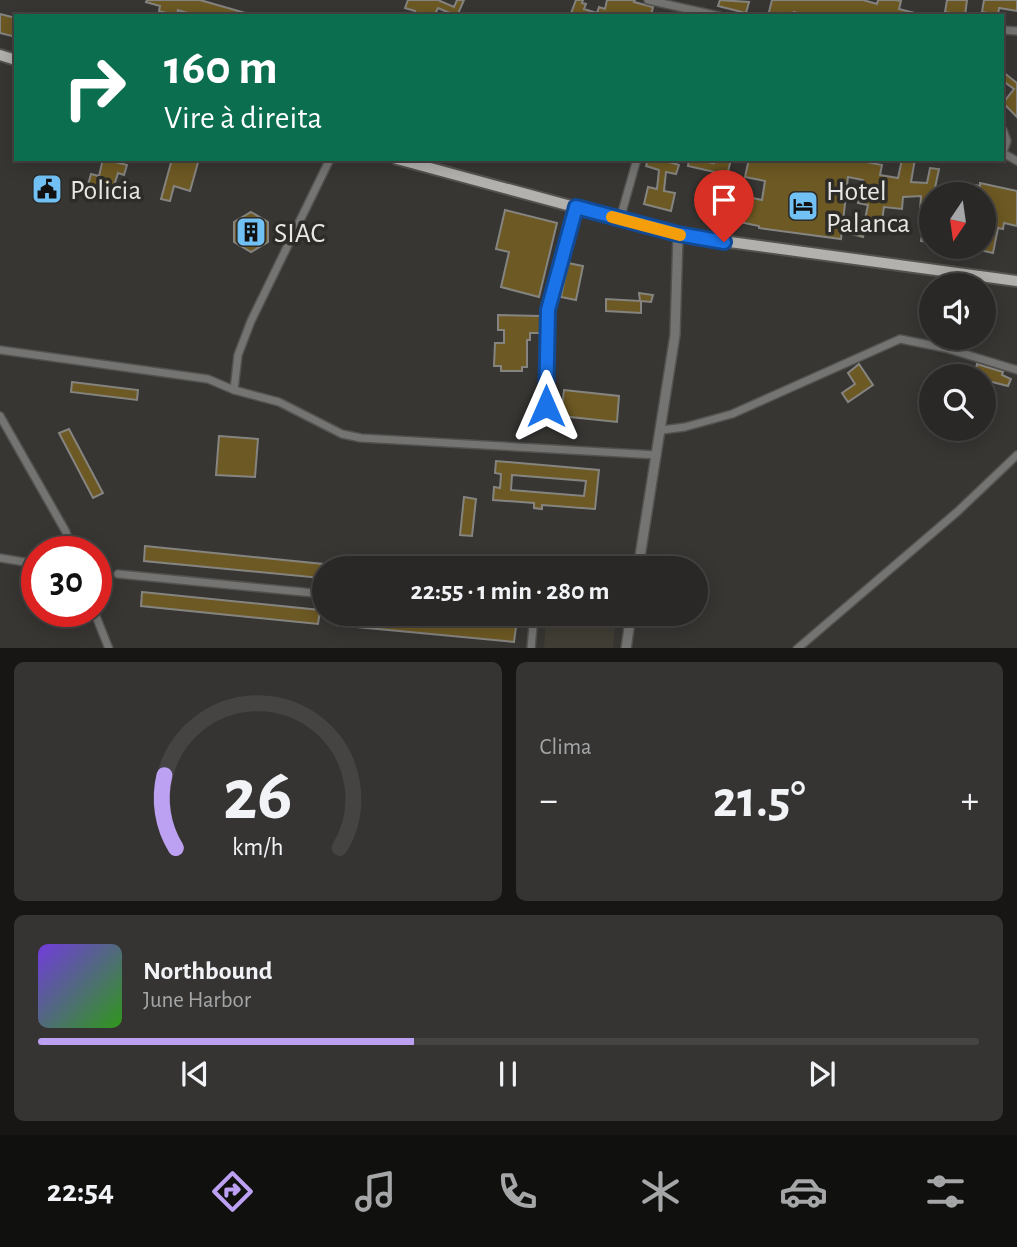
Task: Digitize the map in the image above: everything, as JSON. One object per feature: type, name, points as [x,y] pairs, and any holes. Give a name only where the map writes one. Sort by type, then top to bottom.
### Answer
[{"type":"main road","points":[[404,161],[678,234],[761,248],[1017,281]]},
{"type":"street","points":[[648,0],[710,14]]},
{"type":"street","points":[[1004,133],[1007,141],[1004,150]]},
{"type":"street","points":[[234,390],[238,355],[251,321],[329,161]]},
{"type":"street","points":[[620,219],[636,161]]},
{"type":"street","points":[[546,406],[548,310],[576,207]]},
{"type":"street","points":[[640,556],[675,335],[678,234]]},
{"type":"street","points":[[662,430],[685,427],[732,414],[900,339],[945,348],[1017,370]]},
{"type":"street","points":[[0,350],[197,377],[279,401],[342,434],[361,438],[657,455]]},
{"type":"street","points":[[0,416],[67,536]]},
{"type":"street","points":[[798,648],[957,512],[1017,454]]},
{"type":"street","points":[[0,558],[21,561]]},
{"type":"street","points":[[118,574],[312,593]]},
{"type":"street","points":[[531,648],[533,626]]},
{"type":"street","points":[[626,648],[629,626]]},
{"type":"street","points":[[100,627],[109,648]]},
{"type":"shaded area","points":[[545,626],[615,626],[613,648],[544,648]]},
{"type":"building","points":[[200,0],[249,14],[191,14],[178,10],[177,14],[170,14],[159,11],[160,6],[146,2]]},
{"type":"building","points":[[408,0],[438,0],[454,7],[457,0],[464,0],[458,14],[438,8],[435,14],[414,14],[415,11],[405,8]]},
{"type":"building","points":[[576,0],[583,0],[582,3],[586,4],[584,9],[597,13],[599,7],[605,9],[607,0],[635,0],[634,2],[653,7],[651,14],[571,14]]},
{"type":"building","points":[[720,0],[749,2],[746,13],[718,6]]},
{"type":"building","points":[[772,0],[863,0],[877,4],[878,0],[896,0],[901,1],[899,9],[915,13],[794,12],[768,14]]},
{"type":"building","points":[[947,0],[967,0],[965,14],[945,12]]},
{"type":"building","points":[[984,0],[1017,0],[1017,11],[999,8],[998,14],[982,12]]},
{"type":"building","points":[[0,14],[14,18],[14,36],[0,33]]},
{"type":"building","points":[[1004,73],[1017,83],[1017,117],[1004,104],[1014,89],[1004,82]]},
{"type":"building","points":[[103,161],[127,165],[124,175],[118,173],[112,192],[88,185],[91,174],[99,176]]},
{"type":"building","points":[[171,161],[198,161],[190,191],[174,186],[170,201],[161,199]]},
{"type":"building","points":[[647,161],[666,161],[679,165],[676,174],[666,172],[664,191],[675,193],[671,211],[644,204],[648,187],[657,189],[659,170],[646,166]]},
{"type":"building","points":[[689,161],[731,161],[727,176],[733,177],[729,198],[715,195],[719,173],[688,166]]},
{"type":"building","points":[[749,161],[861,161],[882,165],[880,175],[898,178],[902,161],[915,161],[911,182],[919,182],[919,196],[903,197],[902,209],[884,207],[881,227],[866,225],[863,237],[852,234],[855,217],[865,219],[868,205],[858,203],[863,180],[848,177],[841,239],[759,228],[725,219],[730,193],[762,200],[765,181],[745,177]]},
{"type":"building","points":[[930,168],[939,169],[936,182],[927,182]]},
{"type":"building","points":[[996,186],[1017,191],[1017,226],[1004,223],[1003,229],[998,228],[996,238]]},
{"type":"building","points":[[505,210],[557,223],[539,297],[501,287],[509,252],[496,249]]},
{"type":"building","name":"SIAC","points":[[251,212],[268,222],[268,242],[251,252],[234,242],[234,222]]},
{"type":"building","points":[[568,263],[583,266],[576,300],[561,297]]},
{"type":"building","points":[[639,293],[653,295],[651,302],[641,301],[641,313],[606,311],[606,299],[640,301]]},
{"type":"building","points":[[498,315],[540,316],[540,333],[530,333],[530,340],[527,340],[527,367],[522,367],[522,371],[501,371],[501,366],[494,366],[495,343],[504,343],[504,330],[498,330]]},
{"type":"building","points":[[859,364],[873,385],[848,402],[842,393],[855,384],[848,373]]},
{"type":"building","points":[[996,370],[1011,379],[1008,386],[996,383]]},
{"type":"building","points":[[72,382],[138,390],[137,400],[71,392]]},
{"type":"building","points":[[564,390],[619,396],[617,422],[561,416]]},
{"type":"building","points":[[69,429],[103,493],[93,498],[59,433]]},
{"type":"building","points":[[219,436],[258,439],[255,477],[216,475]]},
{"type":"building","points":[[496,461],[599,470],[595,509],[542,505],[542,509],[534,508],[534,503],[493,500],[494,487],[500,488],[501,474],[495,473]],"holes":[[[512,475],[586,481],[584,496],[511,490]]]},
{"type":"building","points":[[464,497],[476,499],[472,536],[460,535]]},
{"type":"building","points":[[145,546],[312,563],[312,577],[144,561]]},
{"type":"building","points":[[142,592],[312,609],[312,623],[141,606]]},
{"type":"building","points":[[346,626],[516,627],[514,642]]},
{"type":"slow traffic","points":[[612,217],[680,235]]},
{"type":"place","name":"Policia","points":[[47,189]]},
{"type":"place","name":"Hotel Palanca","points":[[803,206]]},
{"type":"place","name":"SIAC","points":[[251,232]]},
{"type":"route","points":[[546,406],[548,310],[576,207],[678,234],[724,242]]}]
